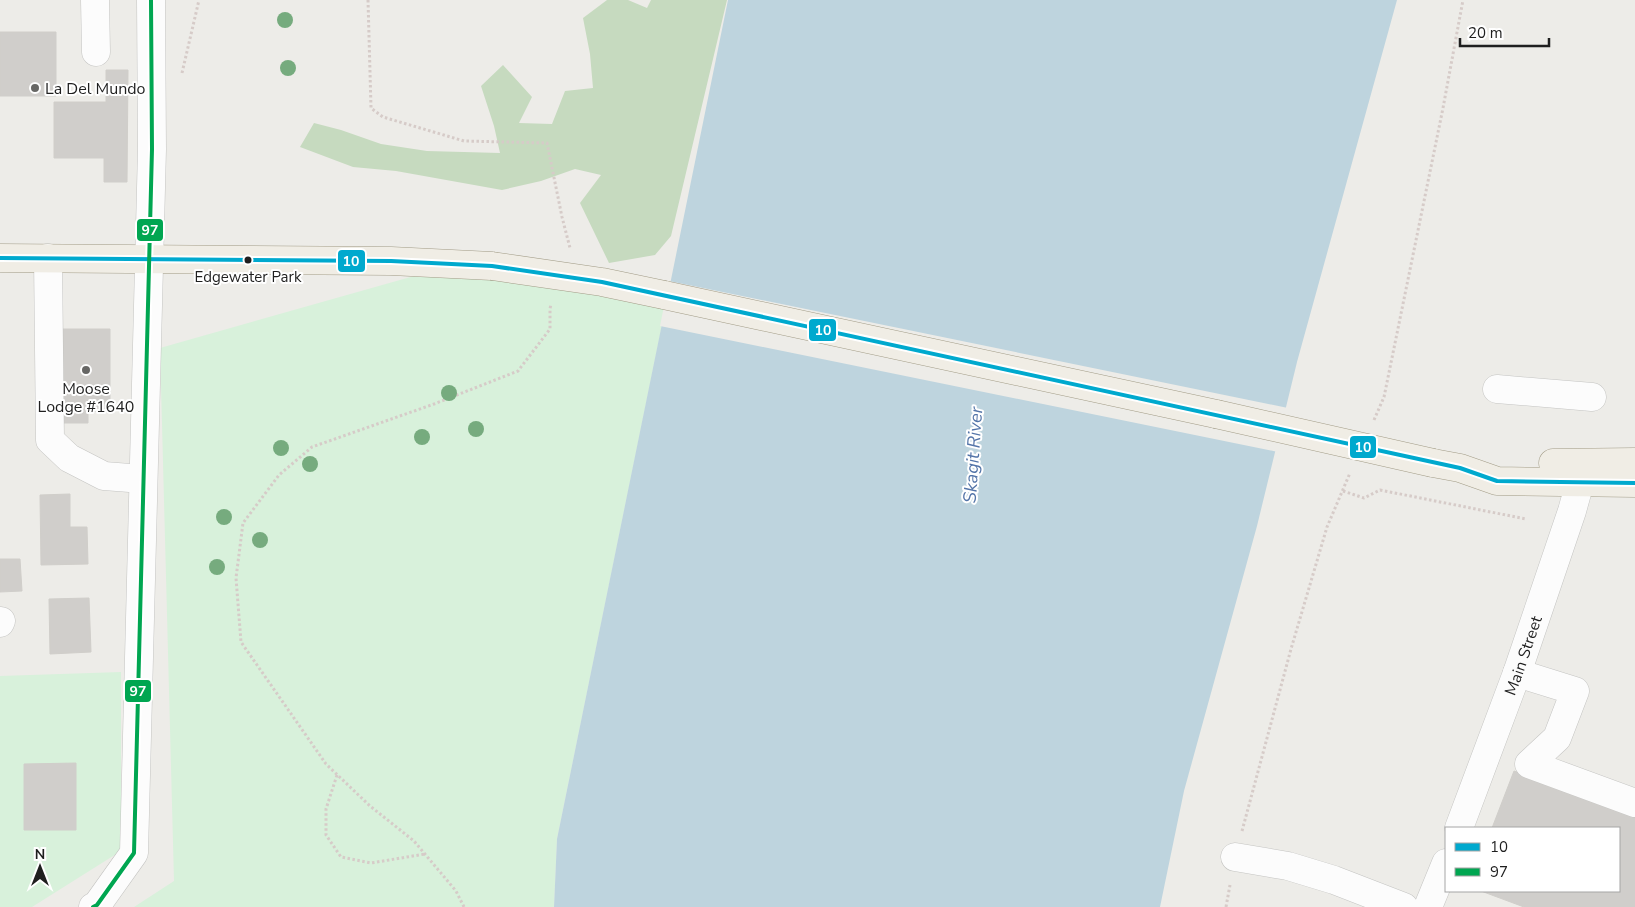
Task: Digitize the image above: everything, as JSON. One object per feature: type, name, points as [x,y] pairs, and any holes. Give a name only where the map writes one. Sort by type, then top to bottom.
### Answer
[{"type":"main road","points":[[0,258],[391,261],[492,266],[602,282],[1257,423],[1433,464],[1460,468],[1497,481],[1635,483]]},
{"type":"main road","points":[[1460,468],[1499,462],[1635,462]]},
{"type":"street","points":[[95,0],[96,52]]},
{"type":"street","points":[[97,906],[134,853],[152,149],[150,0]]},
{"type":"street","points":[[48,258],[50,440],[69,458],[104,476],[143,479]]},
{"type":"street","points":[[1497,390],[1592,397]]},
{"type":"street","name":"Main Street","points":[[1459,827],[1517,673],[1580,482]]},
{"type":"street","points":[[1517,673],[1575,691],[1557,738],[1529,764],[1635,803]]},
{"type":"street","points":[[1236,858],[1288,866],[1334,880],[1404,907]]},
{"type":"street","points":[[1428,907],[1445,865]]},
{"type":"path","points":[[368,0],[371,108],[383,117],[464,140],[547,144],[562,217],[571,247],[568,256]]},
{"type":"path","points":[[464,907],[456,891],[414,841],[370,806],[326,764],[240,642],[236,578],[244,523],[279,475],[312,447],[434,404],[518,371],[550,329],[550,309],[553,300]]},
{"type":"path","points":[[1343,491],[1364,498],[1380,490],[1526,519]]},
{"type":"path","points":[[337,775],[326,810],[326,835],[341,858],[371,863],[426,854]]},
{"type":"green space","points":[[607,0],[628,0],[647,8],[651,0],[727,0],[671,236],[655,255],[609,263],[580,203],[601,175],[575,169],[541,181],[502,190],[396,171],[353,167],[300,147],[314,123],[381,144],[427,151],[500,153],[494,126],[481,86],[503,65],[532,97],[519,123],[552,124],[565,91],[593,88],[590,54],[583,18]]},
{"type":"green space","name":"Edgewater Park","points":[[453,265],[669,291],[557,839],[554,907],[134,907],[174,881],[160,348]]},
{"type":"green space","points":[[121,672],[121,851],[32,907],[0,907],[0,676]]},
{"type":"water","name":"Skagit River","points":[[728,0],[1397,0],[1297,362],[1257,526],[1184,791],[1160,907],[554,907],[557,839]]},
{"type":"pier","points":[[669,281],[1288,408],[1278,452],[660,326]]},
{"type":"building","points":[[0,32],[56,32],[56,96],[0,96]]},
{"type":"building","points":[[106,70],[128,70],[127,182],[104,182],[104,158],[54,158],[54,102],[106,102]]},
{"type":"building","name":"Moose Lodge #1640","points":[[63,329],[110,329],[110,411],[88,411],[88,423],[63,423]]},
{"type":"building","points":[[70,494],[70,527],[87,527],[88,564],[41,565],[40,495]]},
{"type":"building","points":[[0,559],[20,559],[22,591],[0,592]]},
{"type":"building","points":[[89,598],[91,652],[50,654],[49,599]]},
{"type":"building","points":[[76,763],[76,830],[24,830],[24,764]]},
{"type":"building","points":[[1514,771],[1635,816],[1635,907],[1524,907],[1484,892],[1620,892],[1620,827],[1492,827]]},
{"type":"transit line","name":"97","points":[[93,907],[97,905],[134,853],[152,149],[151,0]]},
{"type":"transit line","name":"10","points":[[0,258],[391,261],[492,266],[602,282],[1460,468],[1497,481],[1635,483]]},
{"type":"place","name":"La Del Mundo","points":[[35,88]]},
{"type":"place","name":"Edgewater Park","points":[[248,260]]},
{"type":"place","name":"Moose Lodge #1640","points":[[86,370]]}]
